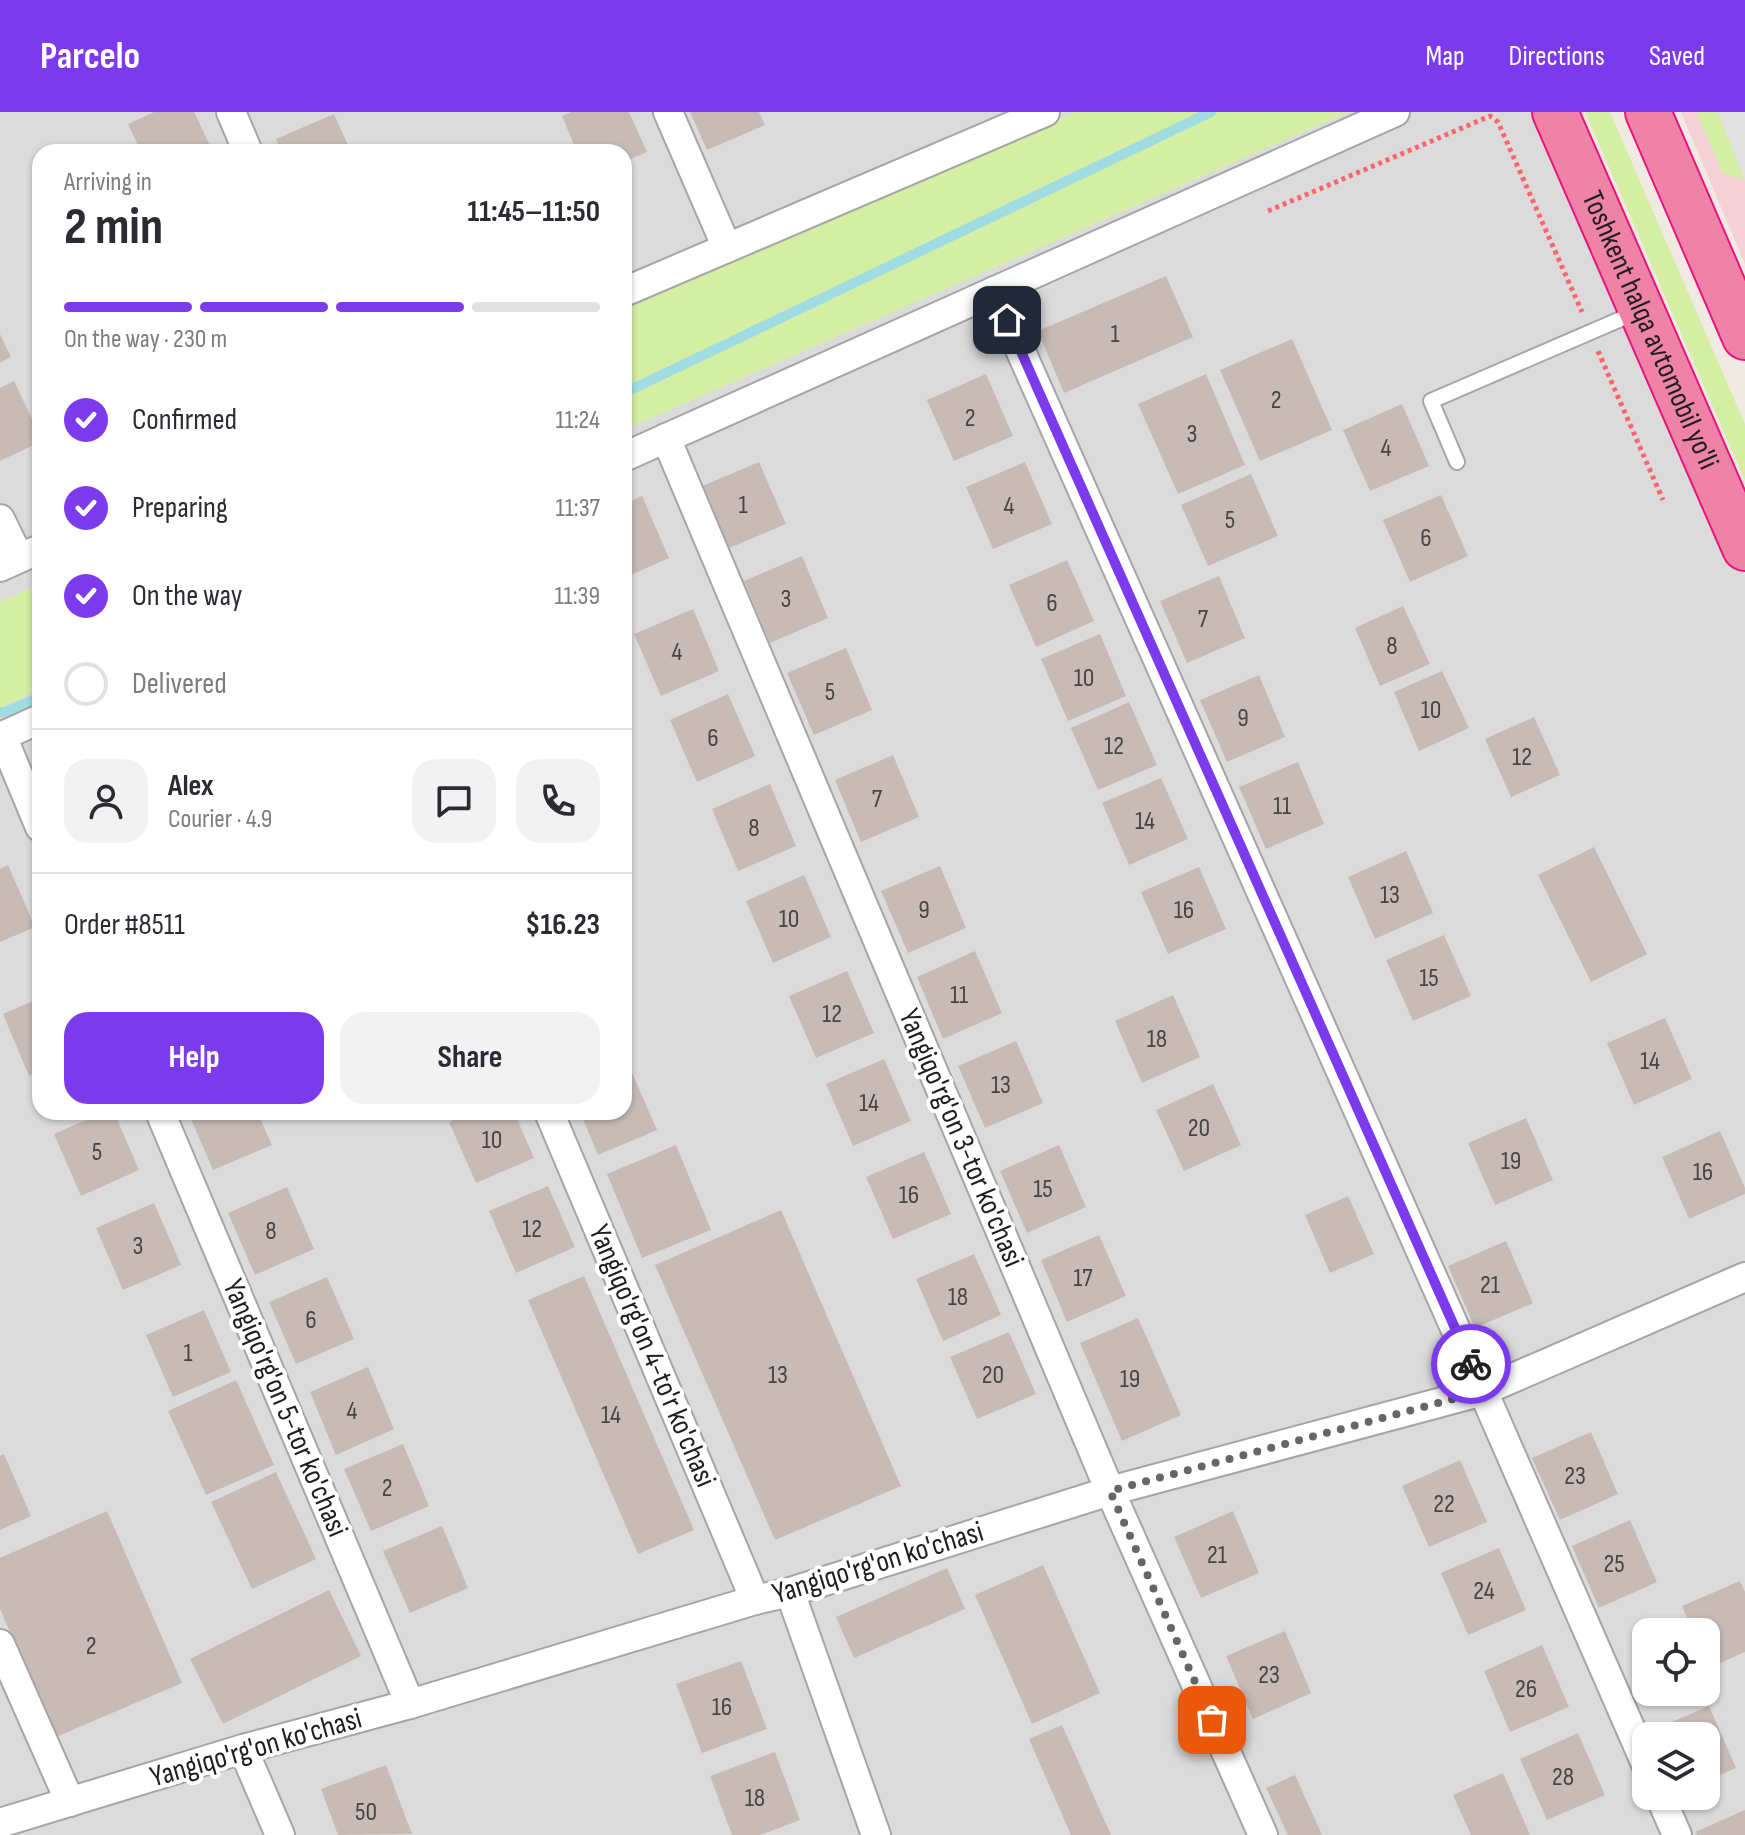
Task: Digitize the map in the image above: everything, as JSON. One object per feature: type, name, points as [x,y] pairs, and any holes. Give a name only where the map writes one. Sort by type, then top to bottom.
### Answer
[{"type":"highway","name":"Toshkent halqa avtomobil yo'li","points":[[1555,112],[1745,548]]},
{"type":"highway","points":[[1648,112],[1745,337]]},
{"type":"street","points":[[231,112],[245,144]]},
{"type":"street","points":[[668,112],[727,248]]},
{"type":"street","points":[[632,289],[1045,112]]},
{"type":"street","points":[[632,453],[1395,112]]},
{"type":"street","points":[[994,291],[1632,1732]]},
{"type":"street","name":"Yangiqo'rg'on 3-tor ko'chasi","points":[[666,438],[1110,1491],[1263,1835]]},
{"type":"street","points":[[0,519],[20,558]]},
{"type":"street","points":[[32,722],[1,736],[32,808]]},
{"type":"street","name":"Yangiqo'rg'on 5-tor ko'chasi","points":[[163,1120],[410,1704]]},
{"type":"street","name":"Yangiqo'rg'on 4-to'r ko'chasi","points":[[552,1120],[755,1600]]},
{"type":"street","name":"Yangiqo'rg'on ko'chasi","points":[[0,1823],[243,1749],[410,1704],[790,1592],[1110,1491],[1483,1391],[1745,1277]]},
{"type":"street","points":[[790,1592],[876,1835]]},
{"type":"street","points":[[0,1644],[70,1802]]},
{"type":"street","points":[[243,1749],[280,1835]]},
{"type":"street","points":[[1666,1810],[1677,1835]]},
{"type":"lane","points":[[1457,462],[1431,401],[1642,311]]},
{"type":"path","points":[[1268,211],[1490,116],[1498,122],[1663,500]]},
{"type":"shaded area","points":[[0,112],[1534,112],[1745,575],[1745,1835],[0,1835]]},
{"type":"shaded area","points":[[1681,112],[1745,112],[1745,264]]},
{"type":"shaded area","points":[[1718,112],[1745,112],[1745,179]]},
{"type":"green space","points":[[1074,112],[1349,112],[632,426],[632,306]]},
{"type":"green space","points":[[1585,112],[1610,112],[1745,424],[1745,481]]},
{"type":"green space","points":[[1697,112],[1718,112],[1745,180],[1722,172]]},
{"type":"green space","points":[[32,588],[32,694],[0,708],[0,602]]},
{"type":"building","points":[[154,112],[194,112],[209,144],[137,144],[128,124]]},
{"type":"building","points":[[571,112],[629,112],[647,152],[632,159],[632,144],[574,144],[562,116]]},
{"type":"building","points":[[690,112],[759,112],[765,125],[707,150]]},
{"type":"building","points":[[334,114],[347,144],[278,144],[276,139]]},
{"type":"building","points":[[1166,276],[1193,337],[1064,393],[1038,331]]},
{"type":"building","points":[[0,334],[11,357],[0,363]]},
{"type":"building","points":[[1292,339],[1332,430],[1260,461],[1220,370]]},
{"type":"building","points":[[986,374],[1013,436],[954,461],[927,400]]},
{"type":"building","points":[[1206,374],[1245,465],[1178,494],[1138,404]]},
{"type":"building","points":[[14,381],[32,419],[32,446],[0,461],[0,388]]},
{"type":"building","points":[[1402,404],[1429,466],[1370,491],[1343,430]]},
{"type":"building","points":[[759,462],[786,524],[727,549],[700,487]]},
{"type":"building","points":[[1025,462],[1052,524],[993,549],[966,487]]},
{"type":"building","points":[[1251,474],[1278,536],[1208,566],[1181,505]]},
{"type":"building","points":[[1441,495],[1468,556],[1410,582],[1383,520]]},
{"type":"building","points":[[642,496],[669,558],[632,574],[632,500]]},
{"type":"building","points":[[802,556],[828,618],[770,643],[744,581]]},
{"type":"building","points":[[1067,560],[1094,621],[1036,647],[1009,585]]},
{"type":"building","points":[[1219,576],[1245,638],[1187,663],[1160,601]]},
{"type":"building","points":[[1403,606],[1430,664],[1380,686],[1355,628]]},
{"type":"building","points":[[693,609],[719,671],[661,696],[634,634]]},
{"type":"building","points":[[1100,634],[1126,696],[1068,721],[1041,659]]},
{"type":"building","points":[[846,648],[872,710],[814,735],[787,673]]},
{"type":"building","points":[[1442,671],[1469,728],[1419,751],[1394,692]]},
{"type":"building","points":[[1259,675],[1285,737],[1227,762],[1200,700]]},
{"type":"building","points":[[728,694],[755,756],[697,782],[670,720]]},
{"type":"building","points":[[1129,702],[1157,765],[1098,790],[1071,728]]},
{"type":"building","points":[[1534,717],[1560,775],[1511,797],[1485,739]]},
{"type":"building","points":[[893,755],[919,817],[861,842],[835,780]]},
{"type":"building","points":[[1298,762],[1324,824],[1266,849],[1239,787]]},
{"type":"building","points":[[1161,778],[1188,839],[1129,865],[1102,803]]},
{"type":"building","points":[[770,784],[796,846],[738,871],[712,809]]},
{"type":"building","points":[[1594,847],[1647,954],[1591,982],[1538,875]]},
{"type":"building","points":[[1406,851],[1433,913],[1375,939],[1348,877]]},
{"type":"building","points":[[8,865],[32,920],[32,928],[0,942],[0,869]]},
{"type":"building","points":[[940,866],[966,928],[908,953],[881,891]]},
{"type":"building","points":[[1199,867],[1226,929],[1168,954],[1141,892]]},
{"type":"building","points":[[804,875],[831,937],[773,963],[746,901]]},
{"type":"building","points":[[1444,935],[1471,996],[1413,1021],[1386,960]]},
{"type":"building","points":[[975,951],[1002,1013],[943,1039],[917,977]]},
{"type":"building","points":[[847,971],[874,1033],[816,1058],[789,996]]},
{"type":"building","points":[[1173,995],[1200,1057],[1142,1083],[1115,1021]]},
{"type":"building","points":[[32,1001],[32,1075],[29,1076],[3,1014]]},
{"type":"building","points":[[1665,1018],[1692,1079],[1634,1105],[1607,1043]]},
{"type":"building","points":[[1016,1041],[1043,1103],[985,1128],[958,1066]]},
{"type":"building","points":[[884,1059],[911,1121],[853,1146],[826,1084]]},
{"type":"building","points":[[632,1073],[657,1130],[598,1155],[583,1120],[632,1120]]},
{"type":"building","points":[[1213,1084],[1241,1145],[1184,1171],[1156,1110]]},
{"type":"building","points":[[1526,1118],[1553,1180],[1495,1205],[1468,1143]]},
{"type":"building","points":[[86,1120],[117,1120],[139,1170],[81,1196],[54,1134]]},
{"type":"building","points":[[191,1120],[261,1120],[272,1145],[213,1170]]},
{"type":"building","points":[[517,1120],[534,1158],[476,1183],[449,1122]]},
{"type":"building","points":[[1720,1131],[1745,1194],[1689,1219],[1662,1157]]},
{"type":"building","points":[[676,1145],[711,1230],[642,1258],[607,1174]]},
{"type":"building","points":[[1059,1145],[1086,1207],[1027,1233],[1000,1171]]},
{"type":"building","points":[[924,1152],[951,1214],[893,1239],[866,1177]]},
{"type":"building","points":[[548,1186],[575,1247],[516,1273],[489,1211]]},
{"type":"building","points":[[287,1187],[314,1249],[255,1275],[228,1213]]},
{"type":"building","points":[[1348,1196],[1374,1254],[1330,1273],[1305,1215]]},
{"type":"building","points":[[154,1203],[181,1265],[123,1290],[96,1228]]},
{"type":"building","points":[[781,1210],[901,1486],[775,1540],[655,1265]]},
{"type":"building","points":[[1099,1235],[1126,1296],[1067,1322],[1041,1260]]},
{"type":"building","points":[[1506,1241],[1533,1303],[1475,1328],[1448,1266]]},
{"type":"building","points":[[974,1254],[1001,1315],[943,1341],[916,1279]]},
{"type":"building","points":[[584,1276],[694,1530],[638,1554],[528,1300]]},
{"type":"building","points":[[327,1277],[354,1339],[296,1364],[269,1302]]},
{"type":"building","points":[[204,1310],[231,1372],[173,1397],[146,1335]]},
{"type":"building","points":[[1138,1318],[1181,1415],[1122,1441],[1080,1343]]},
{"type":"building","points":[[1009,1332],[1036,1394],[977,1419],[950,1357]]},
{"type":"building","points":[[368,1367],[394,1429],[336,1455],[310,1392]]},
{"type":"building","points":[[236,1380],[274,1465],[206,1495],[168,1411]]},
{"type":"building","points":[[1591,1432],[1618,1494],[1560,1520],[1532,1458]]},
{"type":"building","points":[[403,1444],[429,1506],[371,1531],[344,1469]]},
{"type":"building","points":[[4,1454],[31,1516],[0,1530],[0,1456]]},
{"type":"building","points":[[1460,1460],[1487,1522],[1429,1547],[1402,1486]]},
{"type":"building","points":[[276,1472],[316,1559],[252,1589],[211,1502]]},
{"type":"building","points":[[107,1511],[182,1683],[56,1737],[0,1609],[0,1558]]},
{"type":"building","points":[[1233,1511],[1259,1573],[1201,1598],[1174,1537]]},
{"type":"building","points":[[1630,1520],[1657,1582],[1599,1608],[1572,1546]]},
{"type":"building","points":[[442,1526],[468,1588],[410,1613],[383,1551]]},
{"type":"building","points":[[1499,1548],[1526,1610],[1468,1635],[1441,1573]]},
{"type":"building","points":[[1043,1565],[1100,1693],[1032,1724],[975,1595]]},
{"type":"building","points":[[947,1568],[965,1609],[854,1658],[836,1617]]},
{"type":"building","points":[[1740,1581],[1745,1592],[1745,1652],[1720,1663],[1720,1618],[1687,1618],[1682,1606]]},
{"type":"building","points":[[329,1590],[361,1656],[223,1724],[190,1659]]},
{"type":"building","points":[[1285,1631],[1311,1693],[1253,1719],[1226,1656]]},
{"type":"building","points":[[1542,1645],[1569,1707],[1510,1732],[1484,1671]]},
{"type":"building","points":[[741,1661],[767,1729],[702,1753],[676,1684]]},
{"type":"building","points":[[1709,1706],[1716,1722],[1672,1722]]},
{"type":"building","points":[[1062,1725],[1111,1835],[1071,1835],[1029,1739]]},
{"type":"building","points":[[1720,1731],[1736,1768],[1720,1775]]},
{"type":"building","points":[[1578,1733],[1605,1795],[1547,1820],[1520,1759]]},
{"type":"building","points":[[775,1752],[800,1820],[761,1835],[732,1835],[710,1776]]},
{"type":"building","points":[[386,1765],[412,1834],[338,1835],[321,1789]]},
{"type":"building","points":[[1503,1773],[1530,1835],[1471,1835],[1453,1795]]},
{"type":"building","points":[[1295,1775],[1322,1835],[1288,1835],[1266,1788]]},
{"type":"building","points":[[1745,1810],[1745,1835],[1697,1835],[1695,1832]]},
{"type":"waterway","points":[[632,389],[1211,112]]},
{"type":"waterway","points":[[0,712],[32,700]]},
{"type":"way so far","points":[[1212,1720],[1110,1491],[1483,1391],[1471,1364]]},
{"type":"route","points":[[1007,320],[1471,1364]]}]
